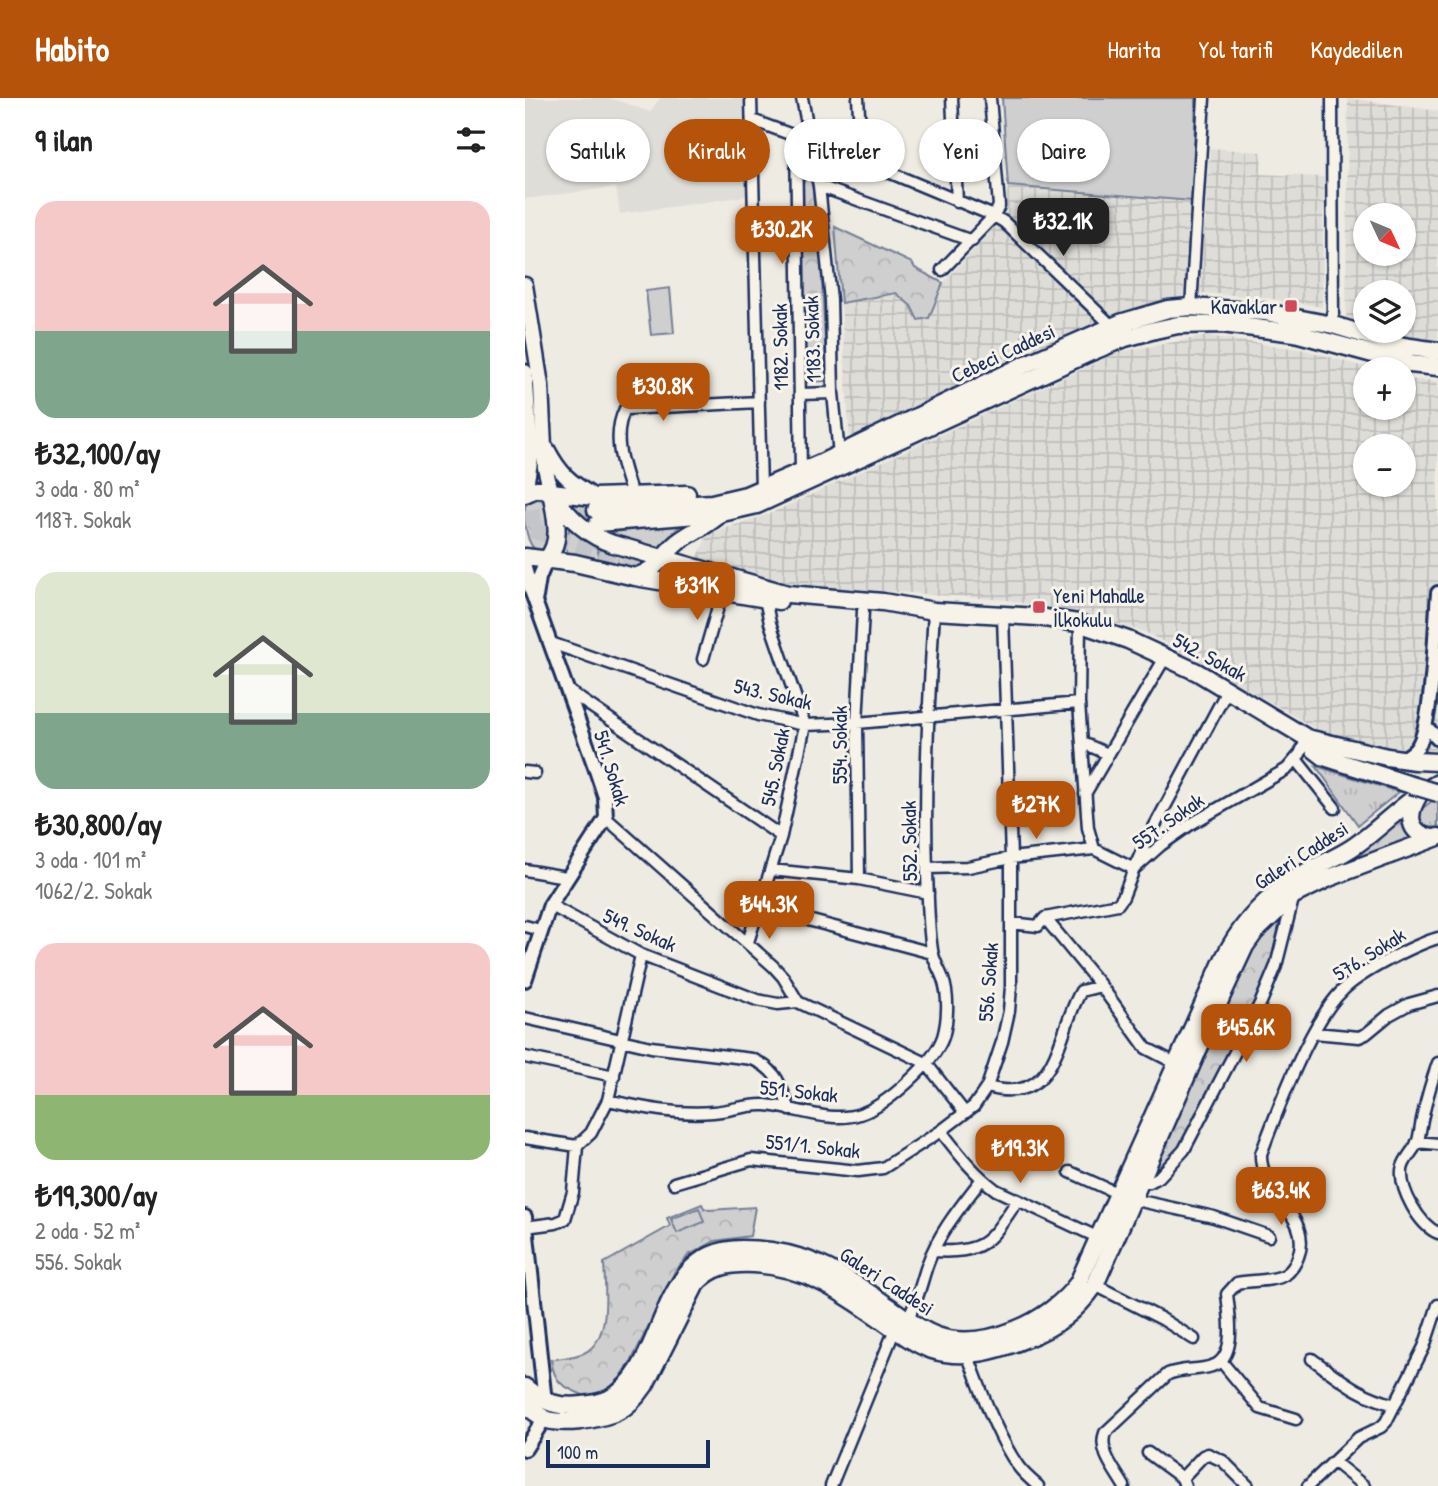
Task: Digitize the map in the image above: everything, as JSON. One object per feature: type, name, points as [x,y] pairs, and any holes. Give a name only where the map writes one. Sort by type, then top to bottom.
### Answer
[{"type":"main road","points":[[525,285],[541,385],[545,467],[557,537],[554,550],[547,559]]},
{"type":"main road","name":"Cebeci Caddesi","points":[[596,510],[712,503],[754,492],[839,455],[1026,364],[1168,309],[1191,307],[1265,312],[1333,325],[1403,346],[1438,351]]},
{"type":"main road","name":"Cebeci Caddesi","points":[[596,510],[722,513],[757,505],[986,399],[1119,329],[1222,324],[1295,333],[1410,364],[1438,367]]},
{"type":"main road","points":[[525,372],[531,436],[525,493]]},
{"type":"main road","points":[[544,443],[559,471],[596,510]]},
{"type":"main road","points":[[525,493],[535,489],[551,492],[596,510],[632,495],[754,492]]},
{"type":"main road","name":"542. Sokak","points":[[551,492],[574,521],[597,539],[664,565],[691,567],[788,594],[883,602],[927,610],[1038,617],[1080,624],[1166,656],[1228,689],[1307,737]]},
{"type":"main road","points":[[635,577],[664,565],[680,541],[711,523],[722,513]]},
{"type":"main road","points":[[689,535],[685,556],[691,567]]},
{"type":"main road","name":"542. Sokak","points":[[525,557],[575,563],[635,577],[765,599],[863,611],[894,613],[927,610]]},
{"type":"main road","points":[[664,565],[765,599]]},
{"type":"main road","points":[[1307,737],[1401,760],[1438,762]]},
{"type":"main road","points":[[1307,737],[1315,750],[1324,757],[1424,789],[1413,805],[1411,824],[1419,834],[1435,837]]},
{"type":"main road","name":"Galeri Caddesi","points":[[545,1402],[561,1407],[601,1403],[621,1390],[635,1374],[683,1279],[702,1259],[722,1251],[754,1249],[820,1263],[842,1275],[930,1350],[967,1354],[1009,1346],[1053,1327],[1072,1313],[1095,1285],[1177,1064],[1229,948],[1252,916],[1277,891],[1358,844],[1424,789],[1438,783]]},
{"type":"main road","name":"Galeri Caddesi","points":[[544,1419],[555,1422],[596,1418],[614,1414],[636,1399],[696,1284],[705,1274],[728,1264],[771,1266],[823,1280],[901,1324],[939,1337],[966,1340],[1000,1334],[1034,1321],[1060,1304],[1078,1283],[1099,1238],[1129,1192],[1245,946],[1269,917],[1294,895],[1329,878],[1435,837]]},
{"type":"main road","points":[[525,1387],[545,1402],[544,1419]]},
{"type":"main road","points":[[525,1405],[544,1419]]},
{"type":"street","points":[[751,98],[753,119]]},
{"type":"street","name":"1183. Sokak","points":[[802,98],[806,119]]},
{"type":"street","points":[[858,98],[860,119]]},
{"type":"street","points":[[952,98],[957,202]]},
{"type":"street","points":[[942,270],[972,241],[994,216],[999,206],[990,98]]},
{"type":"street","points":[[1191,307],[1204,98]]},
{"type":"street","points":[[1332,98],[1333,325]]},
{"type":"street","points":[[905,179],[1004,222],[1119,329]]},
{"type":"street","points":[[754,182],[759,402],[754,492]]},
{"type":"street","name":"1182. Sokak","points":[[797,182],[801,472]]},
{"type":"street","name":"1183. Sokak","points":[[818,182],[831,299],[832,393],[839,455]]},
{"type":"street","points":[[819,186],[972,241]]},
{"type":"street","points":[[800,394],[832,393]]},
{"type":"street","points":[[632,495],[617,441],[618,421],[625,409],[759,402]]},
{"type":"street","points":[[531,583],[547,559]]},
{"type":"street","points":[[531,583],[575,563]]},
{"type":"street","name":"541. Sokak","points":[[525,568],[605,797],[606,818],[748,942],[783,976],[798,1002]]},
{"type":"street","points":[[703,659],[722,593]]},
{"type":"street","points":[[1401,760],[1418,747],[1424,735],[1438,593]]},
{"type":"street","name":"545. Sokak","points":[[748,942],[781,836],[805,725],[770,623],[765,599]]},
{"type":"street","name":"552. Sokak","points":[[926,1063],[939,1047],[946,1018],[944,982],[932,953],[927,869],[927,610]]},
{"type":"street","name":"554. Sokak","points":[[859,879],[857,723],[863,611]]},
{"type":"street","name":"556. Sokak","points":[[940,1131],[974,1106],[987,1087],[999,1056],[1009,1012],[1011,858],[1003,616]]},
{"type":"street","points":[[1080,624],[1079,703],[1088,828],[1094,849]]},
{"type":"street","name":"543. Sokak","points":[[551,643],[747,711],[805,725],[857,723],[1079,703]]},
{"type":"street","points":[[1085,794],[1166,656]]},
{"type":"street","points":[[927,869],[968,867],[1011,858],[1094,849],[1134,869],[1228,689]]},
{"type":"street","points":[[567,690],[781,836]]},
{"type":"street","points":[[1425,726],[1438,739]]},
{"type":"street","name":"557. Sokak","points":[[1011,923],[1038,926],[1045,918],[1118,904],[1134,869],[1161,845],[1191,824],[1287,769],[1296,759],[1307,737]]},
{"type":"street","points":[[1083,743],[1108,754]]},
{"type":"street","points":[[1296,759],[1335,808]]},
{"type":"street","points":[[525,979],[550,905],[606,818]]},
{"type":"street","points":[[525,870],[566,877]]},
{"type":"street","points":[[771,870],[859,879],[929,893]]},
{"type":"street","points":[[1129,1192],[1159,1177],[1184,1150],[1261,1002],[1276,966],[1294,895]]},
{"type":"street","name":"549. Sokak","points":[[550,905],[641,955],[757,1000],[778,1004],[798,1002]]},
{"type":"street","points":[[759,907],[932,953]]},
{"type":"street","points":[[1045,918],[1101,986],[1146,1048],[1177,1064]]},
{"type":"street","points":[[525,926],[540,930]]},
{"type":"street","name":"576. Sokak","points":[[1221,1361],[1228,1351],[1227,1294],[1231,1287],[1237,1283],[1286,1274],[1299,1254],[1301,1234],[1297,1223],[1266,1179],[1261,1166],[1261,1154],[1314,1033],[1343,989],[1408,950],[1438,939]]},
{"type":"street","points":[[525,1227],[556,1223],[565,1219],[573,1192],[577,1146],[591,1133],[608,1100],[641,955]]},
{"type":"street","points":[[987,1087],[1021,1090],[1039,1080],[1056,1055],[1081,991],[1101,986]]},
{"type":"street","points":[[1314,1033],[1359,1037],[1409,1004],[1438,996]]},
{"type":"street","points":[[798,1002],[926,1063],[965,1113]]},
{"type":"street","points":[[525,1017],[651,1047],[752,1059],[767,1065],[772,1071],[790,1110]]},
{"type":"street","points":[[525,1057],[614,1076]]},
{"type":"street","name":"551. Sokak","points":[[608,1100],[687,1113],[768,1105],[833,1116],[856,1115],[874,1108],[926,1063]]},
{"type":"street","points":[[1438,1063],[1429,1087],[1417,1142],[1402,1167],[1403,1183],[1420,1216],[1432,1231],[1438,1233]]},
{"type":"street","points":[[940,1131],[981,1180],[1017,1201],[1099,1238]]},
{"type":"street","name":"551/1. Sokak","points":[[674,1183],[751,1160],[870,1171],[883,1168],[940,1131]]},
{"type":"street","points":[[525,1138],[577,1146]]},
{"type":"street","points":[[1417,1142],[1438,1144]]},
{"type":"street","points":[[1070,1171],[1269,1236]]},
{"type":"street","points":[[831,1486],[901,1324],[913,1310],[933,1251],[958,1210],[981,1180]]},
{"type":"street","points":[[933,1251],[975,1249],[988,1241],[1017,1201]]},
{"type":"street","points":[[525,1217],[545,1402]]},
{"type":"street","points":[[1095,1285],[1162,1319],[1194,1339]]},
{"type":"street","points":[[1308,1486],[1358,1438],[1381,1427],[1424,1347],[1438,1306]]},
{"type":"street","points":[[967,1354],[995,1421],[1019,1468],[1038,1486]]},
{"type":"street","points":[[1312,1359],[1346,1386],[1395,1405]]},
{"type":"street","points":[[1124,1486],[1104,1451],[1101,1442],[1105,1433],[1168,1374],[1180,1369],[1213,1366],[1221,1361],[1260,1408],[1296,1419]]},
{"type":"street","points":[[525,1449],[544,1419]]},
{"type":"street","points":[[1147,1453],[1184,1482],[1203,1456],[1208,1454],[1223,1461],[1248,1486]]},
{"type":"street","points":[[1334,1462],[1364,1486]]},
{"type":"shaded area","points":[[525,98],[610,98],[650,112],[660,98],[743,98],[744,119],[664,119],[664,182],[746,182],[747,196],[620,214],[616,187],[525,199]]},
{"type":"shaded area","points":[[1348,98],[1438,111],[1438,343],[1416,341],[1416,280],[1353,280],[1353,320],[1346,318]]},
{"type":"shaded area","points":[[1210,148],[1262,152],[1261,174],[1324,177],[1322,307],[1261,297],[1200,293]]},
{"type":"shaded area","points":[[1008,186],[1192,201],[1183,298],[1095,323],[850,444],[841,303],[897,293],[911,306],[918,320],[929,318],[943,283],[1004,217]]},
{"type":"shaded area","points":[[1207,336],[1306,350],[1353,364],[1353,420],[1416,420],[1416,380],[1438,381],[1438,750],[1388,751],[1316,729],[1145,632],[1098,618],[1007,600],[773,583],[697,559],[708,534],[769,514],[1119,352]]},
{"type":"green space","points":[[1002,98],[1196,98],[1192,201],[1008,186]]},
{"type":"green space","points":[[803,183],[812,183],[820,240],[827,381],[802,382]]},
{"type":"green space","points":[[835,227],[912,263],[915,268],[943,283],[929,318],[918,320],[911,306],[896,293],[841,303]]},
{"type":"green space","points":[[670,288],[674,333],[651,335],[646,291]]},
{"type":"green space","points":[[534,498],[546,501],[553,529],[544,551],[539,553],[528,539],[526,526],[525,506]]},
{"type":"green space","points":[[682,524],[657,549],[606,533]]},
{"type":"green space","points":[[571,528],[596,546],[601,561],[568,553],[566,549]]},
{"type":"green space","points":[[599,547],[649,563],[637,569],[604,562]]},
{"type":"green space","points":[[1316,766],[1399,792],[1358,825]]},
{"type":"green space","points":[[1432,801],[1438,802],[1438,827],[1424,828],[1419,823],[1419,811]]},
{"type":"green space","points":[[1398,817],[1410,839],[1335,868],[1376,838]]},
{"type":"green space","points":[[1280,921],[1269,969],[1256,998],[1182,1145],[1155,1175],[1153,1174],[1252,947],[1271,926]]},
{"type":"green space","points":[[702,1204],[709,1210],[755,1207],[750,1236],[715,1241],[689,1255],[675,1271],[632,1360],[608,1390],[585,1396],[561,1384],[551,1360],[584,1353],[599,1337],[605,1312],[604,1263],[670,1226],[667,1218]]},
{"type":"green space","points":[[699,1208],[704,1222],[677,1233],[671,1219]]},
{"type":"tunnel","points":[[525,518],[596,510]]},
{"type":"tunnel","points":[[531,530],[665,570]]},
{"type":"place","name":"Kavaklar","points":[[1291,306]]},
{"type":"place","name":"Yeni Mahalle İlkokulu","points":[[1039,607]]}]
